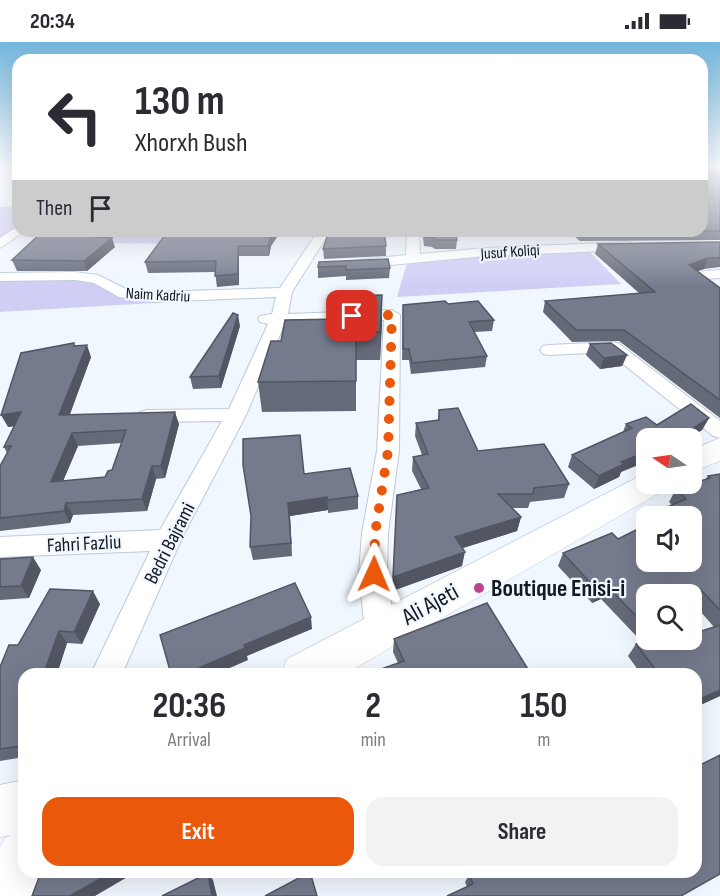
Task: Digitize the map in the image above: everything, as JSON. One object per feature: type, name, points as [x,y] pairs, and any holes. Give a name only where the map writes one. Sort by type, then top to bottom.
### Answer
[{"type":"main road","points":[[702,457],[720,448]]},
{"type":"main road","name":"Ali Ajeti","points":[[314,668],[636,492]]},
{"type":"main road","points":[[0,811],[18,807]]},
{"type":"main road","points":[[6,896],[18,870]]},
{"type":"street","points":[[3,251],[14,237]]},
{"type":"street","name":"Bedri Bajrami","points":[[109,668],[168,540],[236,415],[272,319],[285,292],[311,266],[322,237]]},
{"type":"street","points":[[413,237],[413,260]]},
{"type":"street","name":"Jusuf Koliqi","points":[[342,265],[524,249],[641,246]]},
{"type":"street","points":[[704,275],[720,274]]},
{"type":"street","name":"Naim Kadriu","points":[[0,277],[75,276],[98,279],[124,294],[153,297],[285,292]]},
{"type":"street","points":[[272,319],[392,315],[388,451],[375,534],[374,574],[380,631]]},
{"type":"street","points":[[549,350],[612,347],[720,431]]},
{"type":"street","points":[[131,416],[236,415]]},
{"type":"street","name":"Fahri Fazliu","points":[[0,547],[168,540]]},
{"type":"shaded area","points":[[0,208],[12,208],[12,234],[0,242]]},
{"type":"shaded area","points":[[100,237],[172,237],[168,244],[106,243],[96,240]]},
{"type":"shaded area","points":[[587,249],[621,284],[397,297],[407,263],[491,252]]},
{"type":"shaded area","points":[[0,279],[90,280],[118,295],[238,298],[0,312]]},
{"type":"building","points":[[708,208],[720,208],[720,231],[708,231]]},
{"type":"building","points":[[37,237],[112,238],[84,261],[12,260]]},
{"type":"building","points":[[164,237],[270,237],[268,246],[238,246],[238,274],[215,276],[216,261],[145,262]]},
{"type":"building","points":[[327,237],[385,237],[386,246],[323,249]]},
{"type":"building","points":[[433,237],[456,237],[457,240],[436,240]]},
{"type":"building","points":[[720,242],[720,258],[708,258],[689,265],[720,288],[720,400],[624,330],[576,330],[545,301],[655,292],[598,244]]},
{"type":"building","points":[[388,259],[390,268],[346,270],[346,266],[318,267],[319,262]]},
{"type":"building","points":[[382,295],[380,332],[356,332],[356,381],[258,382],[271,341],[281,341],[285,320],[344,319],[345,296]]},
{"type":"building","points":[[445,301],[448,304],[478,301],[494,320],[469,322],[487,356],[412,363],[409,349],[403,349],[403,305]]},
{"type":"building","points":[[233,313],[238,315],[219,376],[190,377]]},
{"type":"building","points":[[74,343],[74,346],[87,345],[59,415],[175,412],[161,466],[152,466],[142,499],[66,503],[64,511],[0,518],[0,466],[11,446],[4,447],[21,412],[1,415],[21,353]],"holes":[[[126,430],[112,470],[108,471],[105,477],[51,482],[72,433]]]},
{"type":"building","points":[[611,343],[627,355],[604,358],[590,344]]},
{"type":"building","points":[[691,404],[709,418],[694,428],[636,428],[636,456],[621,462],[624,464],[599,476],[572,455],[632,428],[626,424],[646,417],[657,425]]},
{"type":"building","points":[[458,408],[478,451],[544,444],[569,484],[534,488],[533,494],[498,494],[521,517],[455,537],[465,552],[393,577],[397,495],[429,488],[413,457],[428,454],[416,423],[439,420],[439,410]]},
{"type":"building","points":[[300,435],[304,474],[350,468],[358,496],[328,500],[327,497],[288,503],[291,543],[250,547],[251,516],[243,465],[243,439]]},
{"type":"building","points":[[720,474],[720,610],[702,591],[702,584],[636,584],[636,616],[608,587],[598,591],[563,553],[612,533],[618,539],[636,530],[636,572],[702,572],[702,506],[670,506],[686,499],[681,494],[702,494],[702,481],[710,478],[708,476]]},
{"type":"building","points":[[33,557],[21,586],[0,587],[0,559]]},
{"type":"building","points":[[295,583],[311,617],[244,645],[245,648],[199,668],[169,668],[160,635]]},
{"type":"building","points":[[50,589],[93,591],[74,632],[59,631],[46,668],[18,668],[18,746],[0,749],[0,667],[9,645],[18,645]]},
{"type":"building","points":[[487,603],[527,668],[384,668],[404,661],[394,639]]},
{"type":"building","points":[[720,625],[720,690],[702,698],[702,668],[654,668],[641,650],[702,650],[702,631]]},
{"type":"building","points":[[720,755],[720,874],[681,896],[447,896],[473,884],[470,878],[702,878],[702,764]]},
{"type":"building","points":[[39,878],[102,878],[70,896],[32,896]]},
{"type":"building","points":[[198,878],[209,878],[212,896],[162,896]]},
{"type":"building","points":[[299,878],[312,878],[317,896],[265,896]]},
{"type":"place","name":"Boutique Enisi-i","points":[[479,588]]},
{"type":"route","points":[[352,316],[392,315],[392,392],[388,451],[375,534],[374,574]]}]
